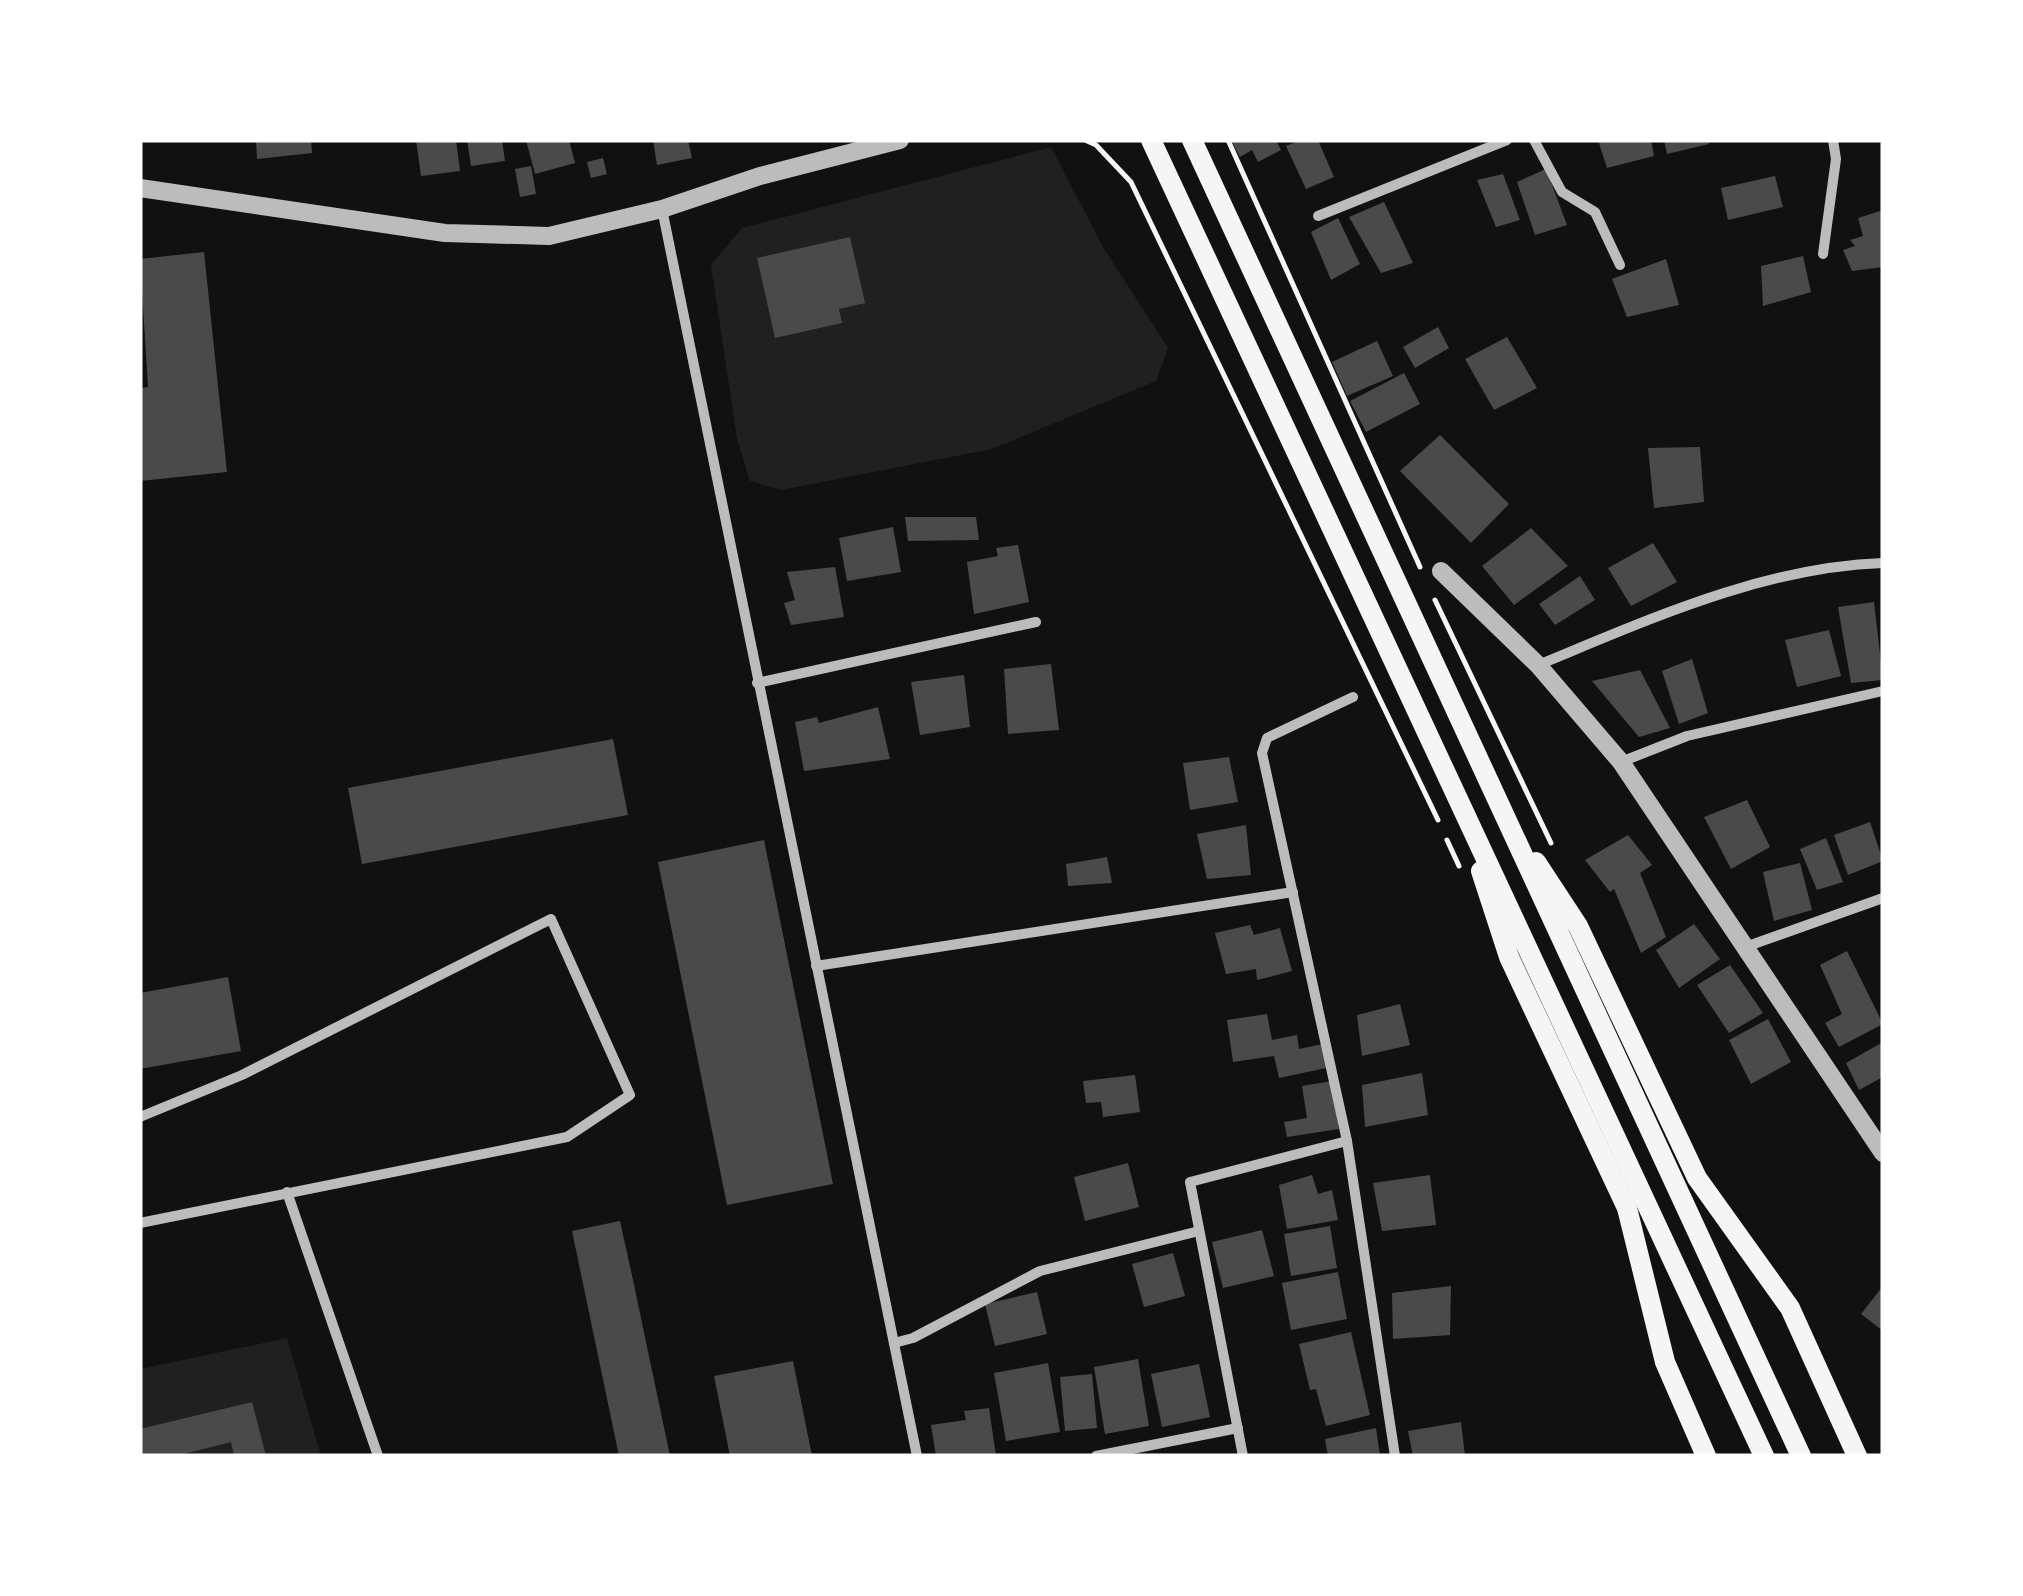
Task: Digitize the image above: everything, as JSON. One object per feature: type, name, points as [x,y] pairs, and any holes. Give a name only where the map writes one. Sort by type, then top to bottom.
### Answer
[{"type":"main road","points":[[1151,140],[1764,1456]]},
{"type":"main road","points":[[1192,140],[1801,1456]]},
{"type":"main road","points":[[1515,836],[1562,896],[1578,926],[1697,1178],[1790,1308],[1857,1456]]},
{"type":"main road","points":[[1476,840],[1483,882],[1509,957],[1627,1208],[1666,1362],[1706,1456]]},
{"type":"street","points":[[140,188],[446,234],[550,236],[662,210],[760,176],[900,140]]},
{"type":"street","points":[[1318,216],[1507,140]]},
{"type":"street","points":[[1534,140],[1562,192],[1595,212],[1620,265]]},
{"type":"street","points":[[1823,254],[1836,159],[1833,140]]},
{"type":"street","points":[[662,210],[917,1456]]},
{"type":"street","points":[[1538,665],[1681,606],[1836,564],[1883,563]]},
{"type":"street","points":[[1432,573],[1538,665],[1621,762],[1748,946],[1883,1153]]},
{"type":"street","points":[[757,683],[1036,622]]},
{"type":"street","points":[[1621,762],[1686,736],[1883,691]]},
{"type":"street","points":[[1353,697],[1267,738],[1262,752],[1348,1141],[1395,1456]]},
{"type":"street","points":[[816,966],[1293,892]]},
{"type":"street","points":[[1748,946],[1883,898]]},
{"type":"street","points":[[140,1117],[242,1075],[551,920],[630,1095],[568,1138],[140,1223]]},
{"type":"street","points":[[1244,1456],[1190,1182],[1348,1141]]},
{"type":"street","points":[[286,1192],[378,1456]]},
{"type":"street","points":[[894,1343],[913,1338],[1040,1271],[1200,1231]]},
{"type":"street","points":[[1096,1456],[1238,1428]]},
{"type":"path","points":[[1085,140],[1115,162],[1138,196],[1460,870]]},
{"type":"path","points":[[1228,140],[1432,573]]},
{"type":"path","points":[[1432,593],[1554,849]]},
{"type":"shaded area","points":[[1051,147],[1103,247],[1168,348],[1156,381],[992,449],[781,490],[750,481],[737,439],[711,265],[742,228]]},
{"type":"shaded area","points":[[287,1338],[321,1456],[140,1456],[140,1369]]},
{"type":"building","points":[[256,140],[311,140],[312,153],[257,159]]},
{"type":"building","points":[[416,140],[456,140],[460,171],[421,176]]},
{"type":"building","points":[[467,140],[502,140],[505,161],[471,166]]},
{"type":"building","points":[[526,140],[569,140],[575,163],[535,174]]},
{"type":"building","points":[[653,140],[688,140],[692,158],[657,165]]},
{"type":"building","points":[[1231,140],[1276,140],[1281,150],[1258,162],[1252,150],[1240,157]]},
{"type":"building","points":[[1301,140],[1318,140],[1334,177],[1306,189],[1286,146]]},
{"type":"building","points":[[1598,140],[1651,140],[1654,156],[1607,168]]},
{"type":"building","points":[[1664,140],[1708,140],[1709,144],[1667,154]]},
{"type":"building","points":[[603,158],[607,174],[591,178],[587,162]]},
{"type":"building","points":[[531,166],[536,194],[520,197],[515,169]]},
{"type":"building","points":[[1546,169],[1567,225],[1535,235],[1517,182]]},
{"type":"building","points":[[1503,174],[1520,220],[1496,227],[1477,180]]},
{"type":"building","points":[[1775,176],[1783,207],[1728,220],[1721,188]]},
{"type":"building","points":[[1384,202],[1413,263],[1381,273],[1349,217]]},
{"type":"building","points":[[1883,210],[1883,267],[1852,271],[1843,250],[1855,246],[1850,240],[1863,236],[1858,218]]},
{"type":"building","points":[[1338,218],[1360,264],[1331,280],[1311,232]]},
{"type":"building","points":[[850,237],[865,303],[839,309],[842,323],[775,338],[757,258]]},
{"type":"building","points":[[204,252],[227,472],[140,481],[140,388],[148,387],[140,259]]},
{"type":"building","points":[[1803,256],[1811,292],[1763,306],[1761,266]]},
{"type":"building","points":[[1666,259],[1679,305],[1627,317],[1612,279]]},
{"type":"building","points":[[1438,327],[1449,348],[1415,368],[1403,347]]},
{"type":"building","points":[[1507,337],[1537,388],[1494,410],[1465,359]]},
{"type":"building","points":[[1377,341],[1393,376],[1347,396],[1332,362]]},
{"type":"building","points":[[1404,373],[1420,404],[1366,432],[1350,401]]},
{"type":"building","points":[[1440,435],[1509,504],[1471,543],[1400,471]]},
{"type":"building","points":[[1700,447],[1704,502],[1654,508],[1648,448]]},
{"type":"building","points":[[905,517],[976,517],[979,540],[908,541]]},
{"type":"building","points":[[893,527],[901,572],[847,581],[839,538]]},
{"type":"building","points":[[1531,528],[1568,566],[1514,605],[1482,566]]},
{"type":"building","points":[[1653,543],[1677,582],[1631,606],[1608,568]]},
{"type":"building","points":[[1018,545],[1029,602],[974,614],[967,562],[998,556],[996,548]]},
{"type":"building","points":[[835,567],[844,617],[791,625],[784,603],[795,600],[787,572]]},
{"type":"building","points":[[1580,576],[1595,600],[1555,625],[1539,604]]},
{"type":"building","points":[[1874,602],[1883,680],[1851,683],[1838,607]]},
{"type":"building","points":[[1829,630],[1841,676],[1797,687],[1785,640]]},
{"type":"building","points":[[1692,659],[1708,713],[1679,724],[1662,671]]},
{"type":"building","points":[[1051,664],[1059,730],[1008,734],[1004,669]]},
{"type":"building","points":[[1640,670],[1670,728],[1639,737],[1592,681]]},
{"type":"building","points":[[964,675],[970,727],[920,735],[911,682]]},
{"type":"building","points":[[878,707],[890,759],[804,771],[795,722],[817,717],[819,723]]},
{"type":"building","points":[[613,739],[628,815],[362,864],[348,788]]},
{"type":"building","points":[[1229,757],[1238,802],[1190,810],[1183,763]]},
{"type":"building","points":[[1747,800],[1770,847],[1731,869],[1704,817]]},
{"type":"building","points":[[1870,822],[1883,861],[1848,875],[1834,835]]},
{"type":"building","points":[[1246,825],[1251,875],[1207,879],[1197,834]]},
{"type":"building","points":[[1628,835],[1652,865],[1640,873],[1666,937],[1641,953],[1614,889],[1610,892],[1585,860]]},
{"type":"building","points":[[1826,838],[1843,882],[1817,890],[1800,849]]},
{"type":"building","points":[[764,840],[833,1184],[727,1205],[658,862]]},
{"type":"building","points":[[1107,857],[1112,883],[1068,886],[1066,864]]},
{"type":"building","points":[[1800,863],[1812,910],[1774,921],[1763,872]]},
{"type":"building","points":[[1694,924],[1720,959],[1679,988],[1656,950]]},
{"type":"building","points":[[1250,925],[1254,935],[1280,928],[1292,971],[1257,980],[1256,969],[1226,974],[1215,933]]},
{"type":"building","points":[[1847,951],[1883,1024],[1839,1047],[1825,1023],[1842,1014],[1820,965]]},
{"type":"building","points":[[1730,965],[1763,1013],[1729,1033],[1697,985]]},
{"type":"building","points":[[228,977],[241,1051],[140,1069],[140,993]]},
{"type":"building","points":[[1400,1004],[1410,1045],[1362,1056],[1357,1015]]},
{"type":"building","points":[[1267,1014],[1272,1040],[1297,1035],[1299,1049],[1327,1043],[1331,1067],[1279,1078],[1274,1056],[1233,1062],[1227,1020]]},
{"type":"building","points":[[1768,1019],[1791,1062],[1751,1084],[1729,1040]]},
{"type":"building","points":[[1883,1042],[1883,1077],[1859,1090],[1846,1063]]},
{"type":"building","points":[[1422,1073],[1428,1115],[1365,1127],[1362,1085]]},
{"type":"building","points":[[1135,1075],[1140,1112],[1103,1117],[1101,1102],[1086,1103],[1083,1081]]},
{"type":"building","points":[[1332,1081],[1339,1129],[1287,1137],[1284,1122],[1307,1118],[1302,1086]]},
{"type":"building","points":[[1128,1163],[1139,1207],[1085,1221],[1074,1177]]},
{"type":"building","points":[[1312,1175],[1318,1194],[1332,1190],[1338,1220],[1287,1229],[1279,1185]]},
{"type":"building","points":[[1430,1175],[1436,1225],[1382,1231],[1373,1183]]},
{"type":"building","points":[[620,1221],[670,1456],[619,1456],[572,1231]]},
{"type":"building","points":[[1330,1226],[1337,1268],[1291,1276],[1284,1234]]},
{"type":"building","points":[[1262,1230],[1274,1276],[1223,1288],[1212,1242]]},
{"type":"building","points":[[1173,1253],[1185,1296],[1144,1307],[1132,1264]]},
{"type":"building","points":[[1338,1272],[1347,1319],[1291,1330],[1282,1283]]},
{"type":"building","points":[[1451,1286],[1450,1335],[1393,1339],[1392,1293]]},
{"type":"building","points":[[1883,1286],[1883,1331],[1861,1314]]},
{"type":"building","points":[[1037,1292],[1047,1334],[995,1346],[985,1304]]},
{"type":"building","points":[[1351,1332],[1370,1415],[1326,1426],[1316,1389],[1310,1390],[1299,1344]]},
{"type":"building","points":[[1138,1359],[1149,1426],[1105,1434],[1094,1367]]},
{"type":"building","points":[[793,1361],[812,1456],[730,1456],[714,1376]]},
{"type":"building","points":[[1048,1363],[1060,1432],[1006,1441],[994,1373]]},
{"type":"building","points":[[1199,1364],[1210,1417],[1162,1427],[1151,1374]]},
{"type":"building","points":[[1092,1374],[1097,1428],[1065,1431],[1060,1377]]},
{"type":"building","points":[[252,1402],[266,1456],[234,1456],[231,1442],[175,1456],[140,1456],[140,1429]]},
{"type":"building","points":[[989,1408],[996,1456],[936,1456],[931,1425],[966,1420],[964,1411]]},
{"type":"building","points":[[1461,1422],[1465,1456],[1413,1456],[1408,1431]]},
{"type":"building","points":[[1376,1428],[1380,1456],[1328,1456],[1325,1439]]}]
